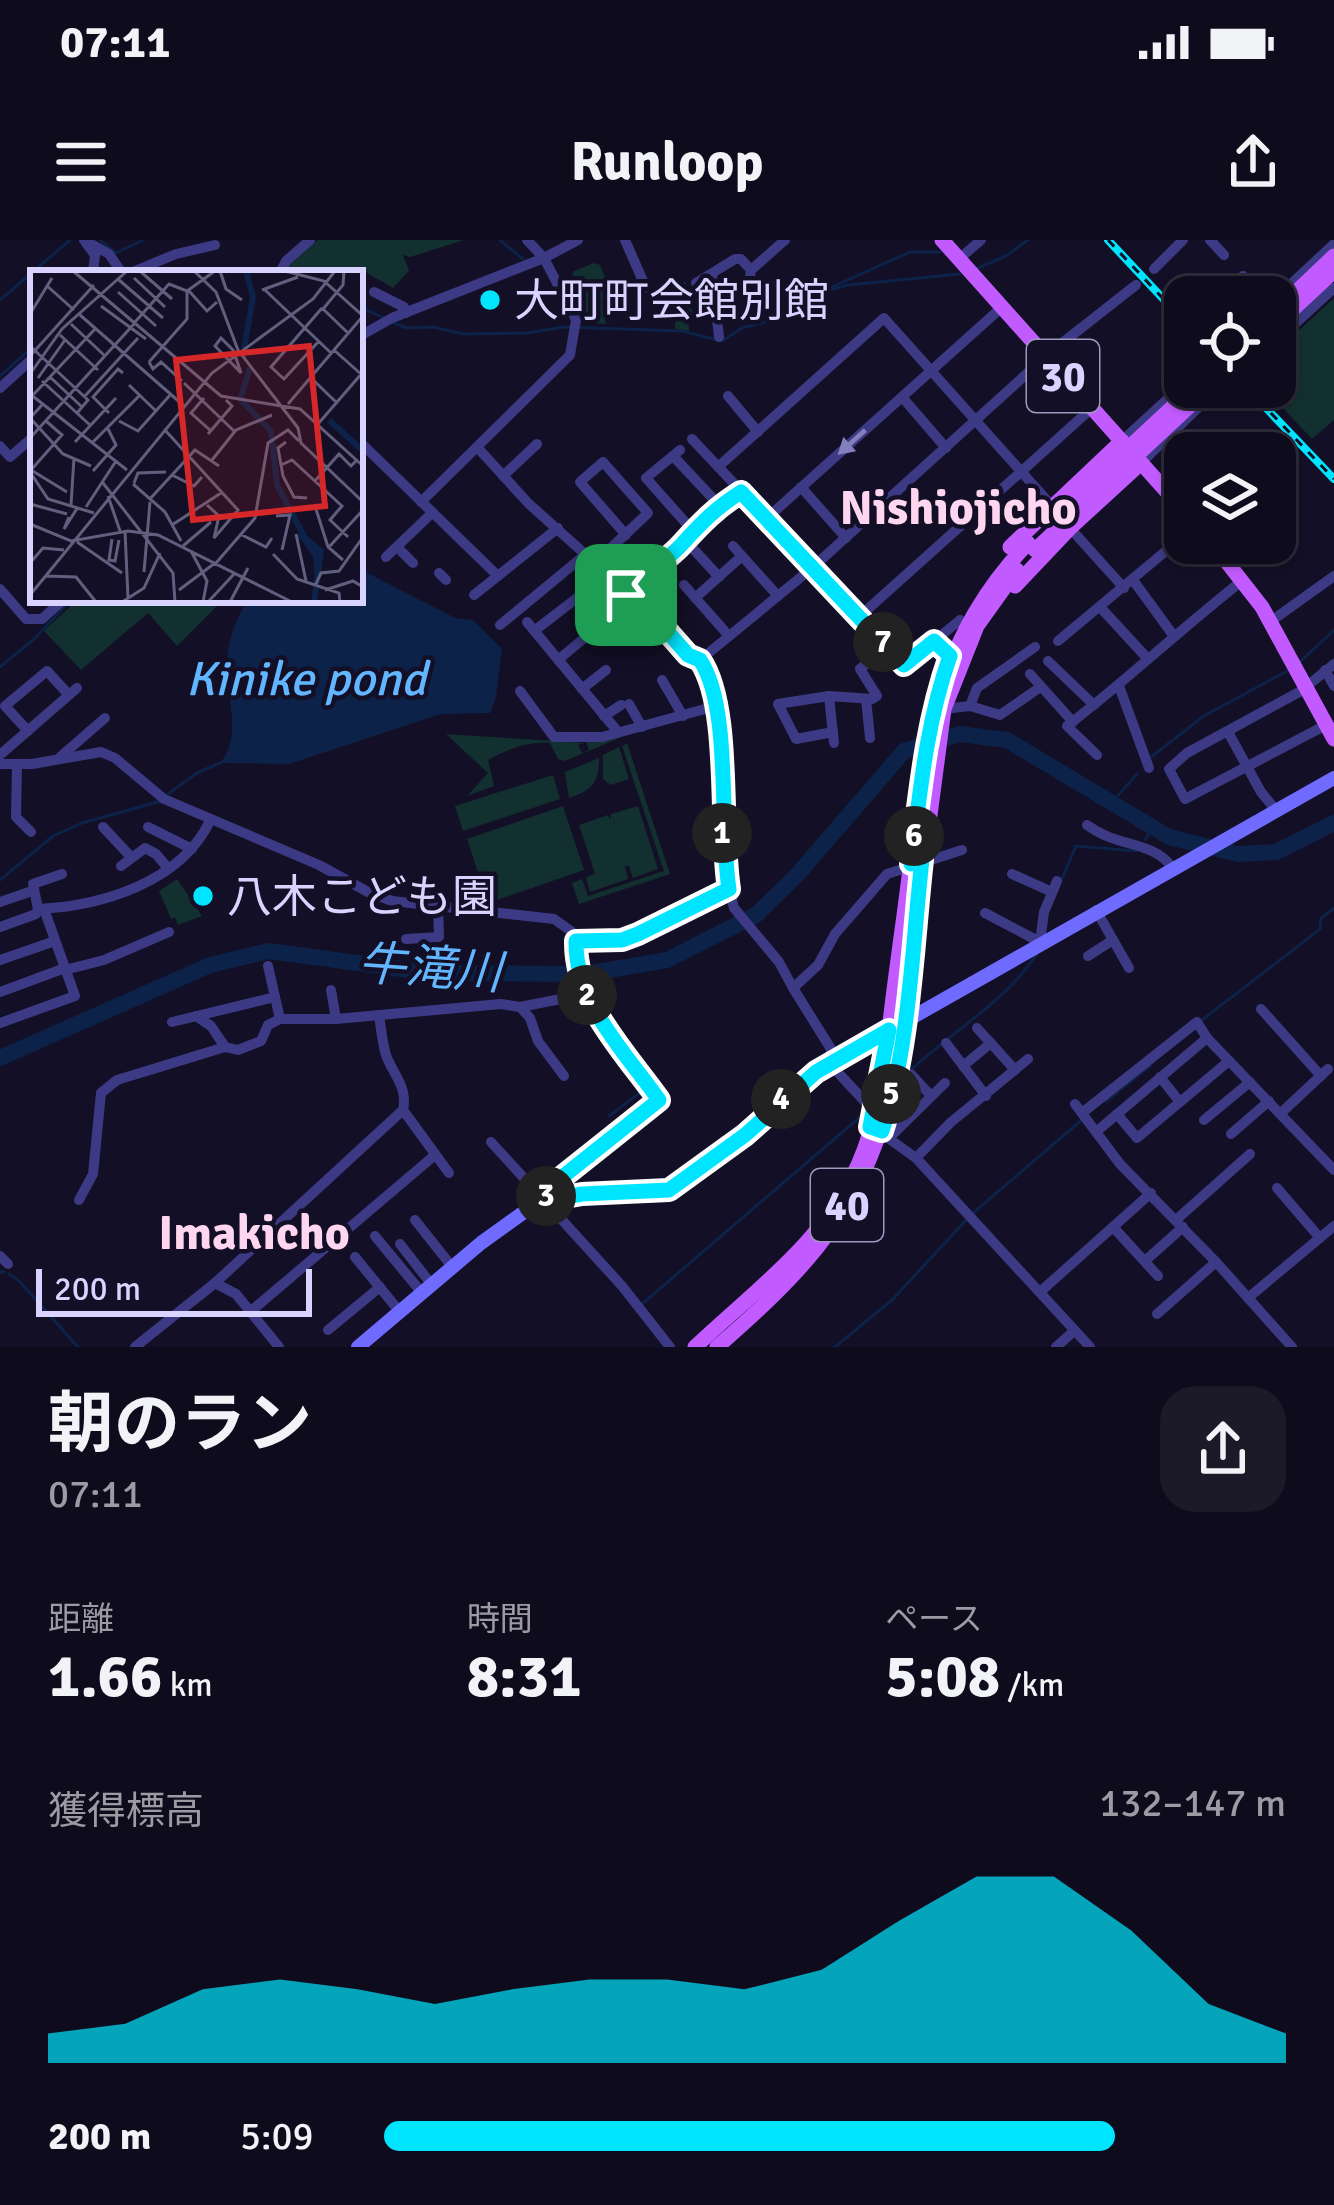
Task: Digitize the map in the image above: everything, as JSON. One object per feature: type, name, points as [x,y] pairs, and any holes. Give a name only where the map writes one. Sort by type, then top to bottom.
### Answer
[{"type":"main road","name":"30","points":[[942,240],[1164,489]]},
{"type":"main road","points":[[1296,292],[1334,256]]},
{"type":"main road","points":[[1296,306],[1334,271]]},
{"type":"main road","name":"40","points":[[717,1347],[797,1273],[829,1233],[866,1174],[881,1132],[928,773],[956,652],[1031,547],[1180,408]]},
{"type":"main road","points":[[956,652],[960,620],[994,565],[1122,442]]},
{"type":"main road","points":[[956,652],[1070,528],[1141,463]]},
{"type":"main road","points":[[1230,564],[1270,622],[1330,732]]},
{"type":"main road","points":[[358,1347],[513,1218],[543,1201],[582,1194],[669,1190],[830,1064],[1334,778]]},
{"type":"main road","name":"40","points":[[695,1347],[790,1263],[824,1221],[881,1132]]},
{"type":"street","points":[[84,240],[95,255],[93,270]]},
{"type":"street","points":[[84,240],[109,254],[123,270]]},
{"type":"street","points":[[281,270],[310,240]]},
{"type":"street","points":[[422,502],[570,355],[576,329],[544,258],[527,240]]},
{"type":"street","points":[[363,334],[578,240]]},
{"type":"street","points":[[625,240],[630,262],[646,279]]},
{"type":"street","points":[[764,300],[751,270],[785,240]]},
{"type":"street","points":[[959,259],[981,240]]},
{"type":"street","points":[[1154,269],[1183,240]]},
{"type":"street","points":[[1210,240],[1224,255]]},
{"type":"street","points":[[1296,279],[1334,244]]},
{"type":"street","points":[[134,270],[215,245]]},
{"type":"street","points":[[696,283],[735,259],[751,270]]},
{"type":"street","points":[[712,275],[718,337]]},
{"type":"street","points":[[700,660],[1136,285]]},
{"type":"street","points":[[1296,323],[1334,288]]},
{"type":"street","points":[[374,292],[406,313]]},
{"type":"street","points":[[766,519],[1001,308]]},
{"type":"street","points":[[718,467],[884,318],[1052,506]]},
{"type":"street","points":[[0,388],[30,361]]},
{"type":"street","points":[[728,396],[758,432]]},
{"type":"street","points":[[902,398],[946,448]]},
{"type":"street","points":[[1122,442],[1164,403]]},
{"type":"street","points":[[859,617],[1092,408]]},
{"type":"street","points":[[1141,463],[1198,408]]},
{"type":"street","points":[[692,439],[904,665],[960,620]]},
{"type":"street","points":[[0,446],[10,457],[30,440]]},
{"type":"street","points":[[503,476],[537,444]]},
{"type":"street","points":[[363,445],[498,576]]},
{"type":"street","points":[[477,447],[651,613],[688,655],[700,660],[711,679],[716,706],[722,850],[734,908],[779,962],[831,1048],[830,1064],[869,1106]]},
{"type":"street","points":[[718,578],[646,478],[676,453],[720,506]]},
{"type":"street","points":[[500,625],[626,535],[648,513],[603,462],[580,482],[626,535]]},
{"type":"street","points":[[801,487],[846,538]]},
{"type":"street","points":[[597,628],[648,569],[741,492]]},
{"type":"street","points":[[386,556],[432,513]]},
{"type":"street","points":[[474,595],[488,590],[498,576],[519,565],[558,528]]},
{"type":"street","points":[[1070,528],[1172,634]]},
{"type":"street","points":[[397,547],[412,563]]},
{"type":"street","points":[[695,598],[738,551],[778,596]]},
{"type":"street","points":[[1058,641],[1164,554]]},
{"type":"street","points":[[607,575],[531,626],[618,733]]},
{"type":"street","points":[[1270,622],[1333,578]]},
{"type":"street","points":[[1097,755],[1067,726],[1119,686],[1172,634],[1243,580]]},
{"type":"street","points":[[684,585],[729,636]]},
{"type":"street","points":[[0,589],[26,619],[42,619],[60,603]]},
{"type":"street","points":[[1101,608],[1148,658]]},
{"type":"street","points":[[619,638],[651,613]]},
{"type":"street","points":[[558,660],[582,640]]},
{"type":"street","points":[[934,641],[956,652]]},
{"type":"street","points":[[829,696],[834,738],[796,739],[778,704],[829,696],[866,699],[877,695],[860,669],[887,647]]},
{"type":"street","points":[[970,706],[977,688],[1035,647]]},
{"type":"street","points":[[1048,661],[1094,705]]},
{"type":"street","points":[[1330,732],[1185,799],[1169,769],[1187,752],[1306,687],[1329,667],[1334,686]]},
{"type":"street","points":[[582,689],[606,670]]},
{"type":"street","points":[[0,754],[28,731],[73,692],[47,671],[5,706],[28,731]]},
{"type":"street","points":[[1030,674],[1073,722]]},
{"type":"street","points":[[662,680],[683,716]]},
{"type":"street","points":[[1119,686],[1149,768]]},
{"type":"street","points":[[939,718],[970,706],[1000,715],[1039,688]]},
{"type":"street","points":[[520,691],[554,737],[582,739],[618,733],[716,706]]},
{"type":"street","points":[[866,699],[870,738]]},
{"type":"street","points":[[604,716],[625,705],[642,727]]},
{"type":"street","points":[[59,758],[105,718]]},
{"type":"street","points":[[1228,732],[1275,809]]},
{"type":"street","points":[[0,764],[101,752],[164,799],[368,892],[392,901],[554,919],[571,931],[585,991],[659,1100],[556,1182],[543,1201]]},
{"type":"street","points":[[17,764],[10,815],[31,832]]},
{"type":"street","points":[[1168,802],[1183,794]]},
{"type":"street","points":[[0,927],[41,909],[74,907],[133,890],[192,849],[209,821]]},
{"type":"street","points":[[1087,825],[1119,844],[1179,863]]},
{"type":"street","points":[[103,827],[126,862],[145,848],[166,867]]},
{"type":"street","points":[[148,827],[192,849]]},
{"type":"street","points":[[793,988],[818,965],[835,934],[886,874],[962,850]]},
{"type":"street","points":[[0,902],[62,874]]},
{"type":"street","points":[[986,913],[1040,942],[1054,886],[1012,874]]},
{"type":"street","points":[[576,941],[622,940],[729,889]]},
{"type":"street","points":[[0,1023],[75,996],[32,891]]},
{"type":"street","points":[[406,939],[439,937],[438,907]]},
{"type":"street","points":[[1096,910],[1129,968]]},
{"type":"street","points":[[0,992],[104,960],[169,932]]},
{"type":"street","points":[[1088,956],[1113,940]]},
{"type":"street","points":[[0,960],[55,941]]},
{"type":"street","points":[[268,967],[280,1019]]},
{"type":"street","points":[[331,990],[336,1018]]},
{"type":"street","points":[[80,1200],[93,1174],[101,1093],[117,1080],[225,1047],[238,1050],[261,1041],[268,1025],[280,1019],[475,1005],[520,1007],[585,991]]},
{"type":"street","points":[[172,1022],[275,997]]},
{"type":"street","points":[[520,1007],[564,1076]]},
{"type":"street","points":[[1269,1013],[1325,1072],[1281,1113]]},
{"type":"street","points":[[135,1347],[215,1283],[403,1110],[400,1079],[386,1058],[379,1015]]},
{"type":"street","points":[[196,1016],[211,1026],[225,1047]]},
{"type":"street","points":[[1292,1347],[1120,1164],[1082,1113],[1199,1024],[1207,1038],[1334,1169]]},
{"type":"street","points":[[977,1028],[1016,1070]]},
{"type":"street","points":[[1096,1132],[1207,1038]]},
{"type":"street","points":[[946,1043],[986,1096]]},
{"type":"street","points":[[963,1066],[991,1043]]},
{"type":"street","points":[[916,1158],[950,1123],[1028,1059]]},
{"type":"street","points":[[1117,1114],[1137,1138],[1229,1061]]},
{"type":"street","points":[[911,1074],[932,1096]]},
{"type":"street","points":[[1160,1077],[1180,1102]]},
{"type":"street","points":[[1204,1120],[1250,1082]]},
{"type":"street","points":[[945,1083],[881,1132],[916,1158],[1090,1347]]},
{"type":"street","points":[[1231,1134],[1269,1101]]},
{"type":"street","points":[[403,1110],[449,1174]]},
{"type":"street","points":[[490,1142],[622,1286],[670,1347]]},
{"type":"street","points":[[1145,1261],[1203,1190],[1250,1154]]},
{"type":"street","points":[[250,1312],[435,1155]]},
{"type":"street","points":[[1277,1188],[1294,1200],[1320,1238]]},
{"type":"street","points":[[1040,1292],[1151,1193]]},
{"type":"street","points":[[423,1225],[453,1268]]},
{"type":"street","points":[[1248,1298],[1334,1226]]},
{"type":"street","points":[[1113,1227],[1158,1276]]},
{"type":"street","points":[[375,1236],[427,1289]]},
{"type":"street","points":[[400,1244],[427,1289]]},
{"type":"street","points":[[355,1257],[400,1312]]},
{"type":"street","points":[[1157,1314],[1188,1293],[1216,1262]]},
{"type":"street","points":[[1285,1268],[1295,1280]]},
{"type":"street","points":[[215,1283],[236,1294],[277,1346]]},
{"type":"street","points":[[328,1330],[380,1288]]},
{"type":"street","points":[[1056,1347],[1074,1330]]},
{"type":"green space","points":[[318,240],[464,240],[410,257],[403,255],[409,271],[393,288],[363,270],[286,270],[296,255]]},
{"type":"green space","points":[[600,265],[611,291],[602,301],[606,324],[588,323],[585,301],[572,272]]},
{"type":"green space","points":[[678,282],[686,282],[693,317],[688,318],[689,331],[675,329]]},
{"type":"green space","points":[[1334,298],[1334,420],[1312,439],[1283,408],[1296,408],[1296,333]]},
{"type":"green space","points":[[74,603],[212,603],[216,607],[177,646],[148,613],[81,670],[44,631]]},
{"type":"green space","points":[[446,734],[584,743],[578,745],[582,753],[589,750],[586,742],[624,736],[565,761],[558,759],[550,743],[511,749],[488,760],[494,786],[467,796],[488,773]]},
{"type":"green space","points":[[627,743],[670,874],[579,904],[572,883],[582,879],[588,896],[664,871],[622,746]]},
{"type":"green space","points":[[619,747],[629,779],[610,785],[603,779],[603,755]]},
{"type":"green space","points":[[599,758],[593,784],[569,798],[565,772]]},
{"type":"green space","points":[[553,775],[560,799],[463,831],[455,806]]},
{"type":"green space","points":[[563,806],[584,870],[488,903],[467,839]]},
{"type":"green space","points":[[638,806],[658,869],[633,878],[625,866],[628,879],[590,892],[586,877],[595,874],[579,825],[608,815],[610,820],[611,814]]},
{"type":"green space","points":[[177,879],[202,916],[178,925],[159,891]]},
{"type":"water","name":"Kinike pond","points":[[363,571],[455,618],[473,620],[502,649],[496,697],[490,713],[441,714],[289,764],[220,763],[232,732],[227,666],[234,627],[246,603],[363,603]]},
{"type":"waterway","points":[[35,270],[70,240]]},
{"type":"waterway","points":[[100,240],[116,253],[143,240]]},
{"type":"waterway","points":[[500,240],[523,259]]},
{"type":"waterway","points":[[976,269],[1028,240]]},
{"type":"waterway","points":[[823,291],[910,252],[940,252]]},
{"type":"waterway","points":[[173,270],[180,270]]},
{"type":"waterway","points":[[0,300],[30,274]]},
{"type":"waterway","points":[[394,323],[463,334],[565,327],[682,331],[722,341],[742,328],[791,315],[826,291],[960,274]]},
{"type":"waterway","points":[[363,308],[386,319]]},
{"type":"waterway","points":[[0,376],[30,350]]},
{"type":"waterway","points":[[0,667],[68,603]]},
{"type":"waterway","points":[[1301,661],[1334,630]]},
{"type":"waterway","points":[[1149,759],[1202,717],[1287,671]]},
{"type":"waterway","name":"牛滝川","points":[[0,1058],[210,965],[269,951],[431,973],[586,974],[667,960],[756,915],[798,874],[904,751],[960,734],[1007,740],[1169,837],[1238,854],[1276,852],[1334,823]]},
{"type":"waterway","points":[[168,794],[220,763]]},
{"type":"waterway","points":[[1112,802],[1137,774]]},
{"type":"waterway","points":[[0,880],[53,836],[161,801]]},
{"type":"waterway","points":[[1145,840],[1153,827]]},
{"type":"waterway","points":[[1061,881],[1076,846],[1136,851]]},
{"type":"waterway","points":[[1202,1020],[1320,929],[1321,918],[1334,908]]},
{"type":"waterway","points":[[913,1068],[995,1001],[1037,954]]},
{"type":"waterway","points":[[1106,1101],[1150,1066]]},
{"type":"waterway","points":[[609,1116],[645,1089]]},
{"type":"waterway","points":[[642,1304],[860,1117]]},
{"type":"waterway","points":[[973,1213],[1084,1118]]},
{"type":"waterway","points":[[835,1347],[892,1300],[967,1219]]},
{"type":"waterway","points":[[9,1274],[78,1347]]},
{"type":"railway","points":[[1108,240],[1164,300]]},
{"type":"railway","points":[[1266,408],[1334,479]]},
{"type":"place","name":"大町町会館別館","points":[[490,300]]},
{"type":"place","name":"八木こども園","points":[[203,896]]},
{"type":"district","name":"Nishiojicho","points":[[958,507]]},
{"type":"district","name":"Imakicho","points":[[254,1232]]},
{"type":"route","points":[[741,492],[904,665],[934,641],[950,656],[936,696],[922,774],[911,864],[922,860],[896,1073],[882,1131],[870,1127],[889,1030],[816,1072],[745,1135],[669,1190],[543,1201],[556,1182],[659,1100],[593,1009],[576,957],[576,941],[622,940],[729,889],[722,850],[718,719],[711,679],[700,660],[688,655],[651,613],[626,595],[709,514],[741,492]]}]
